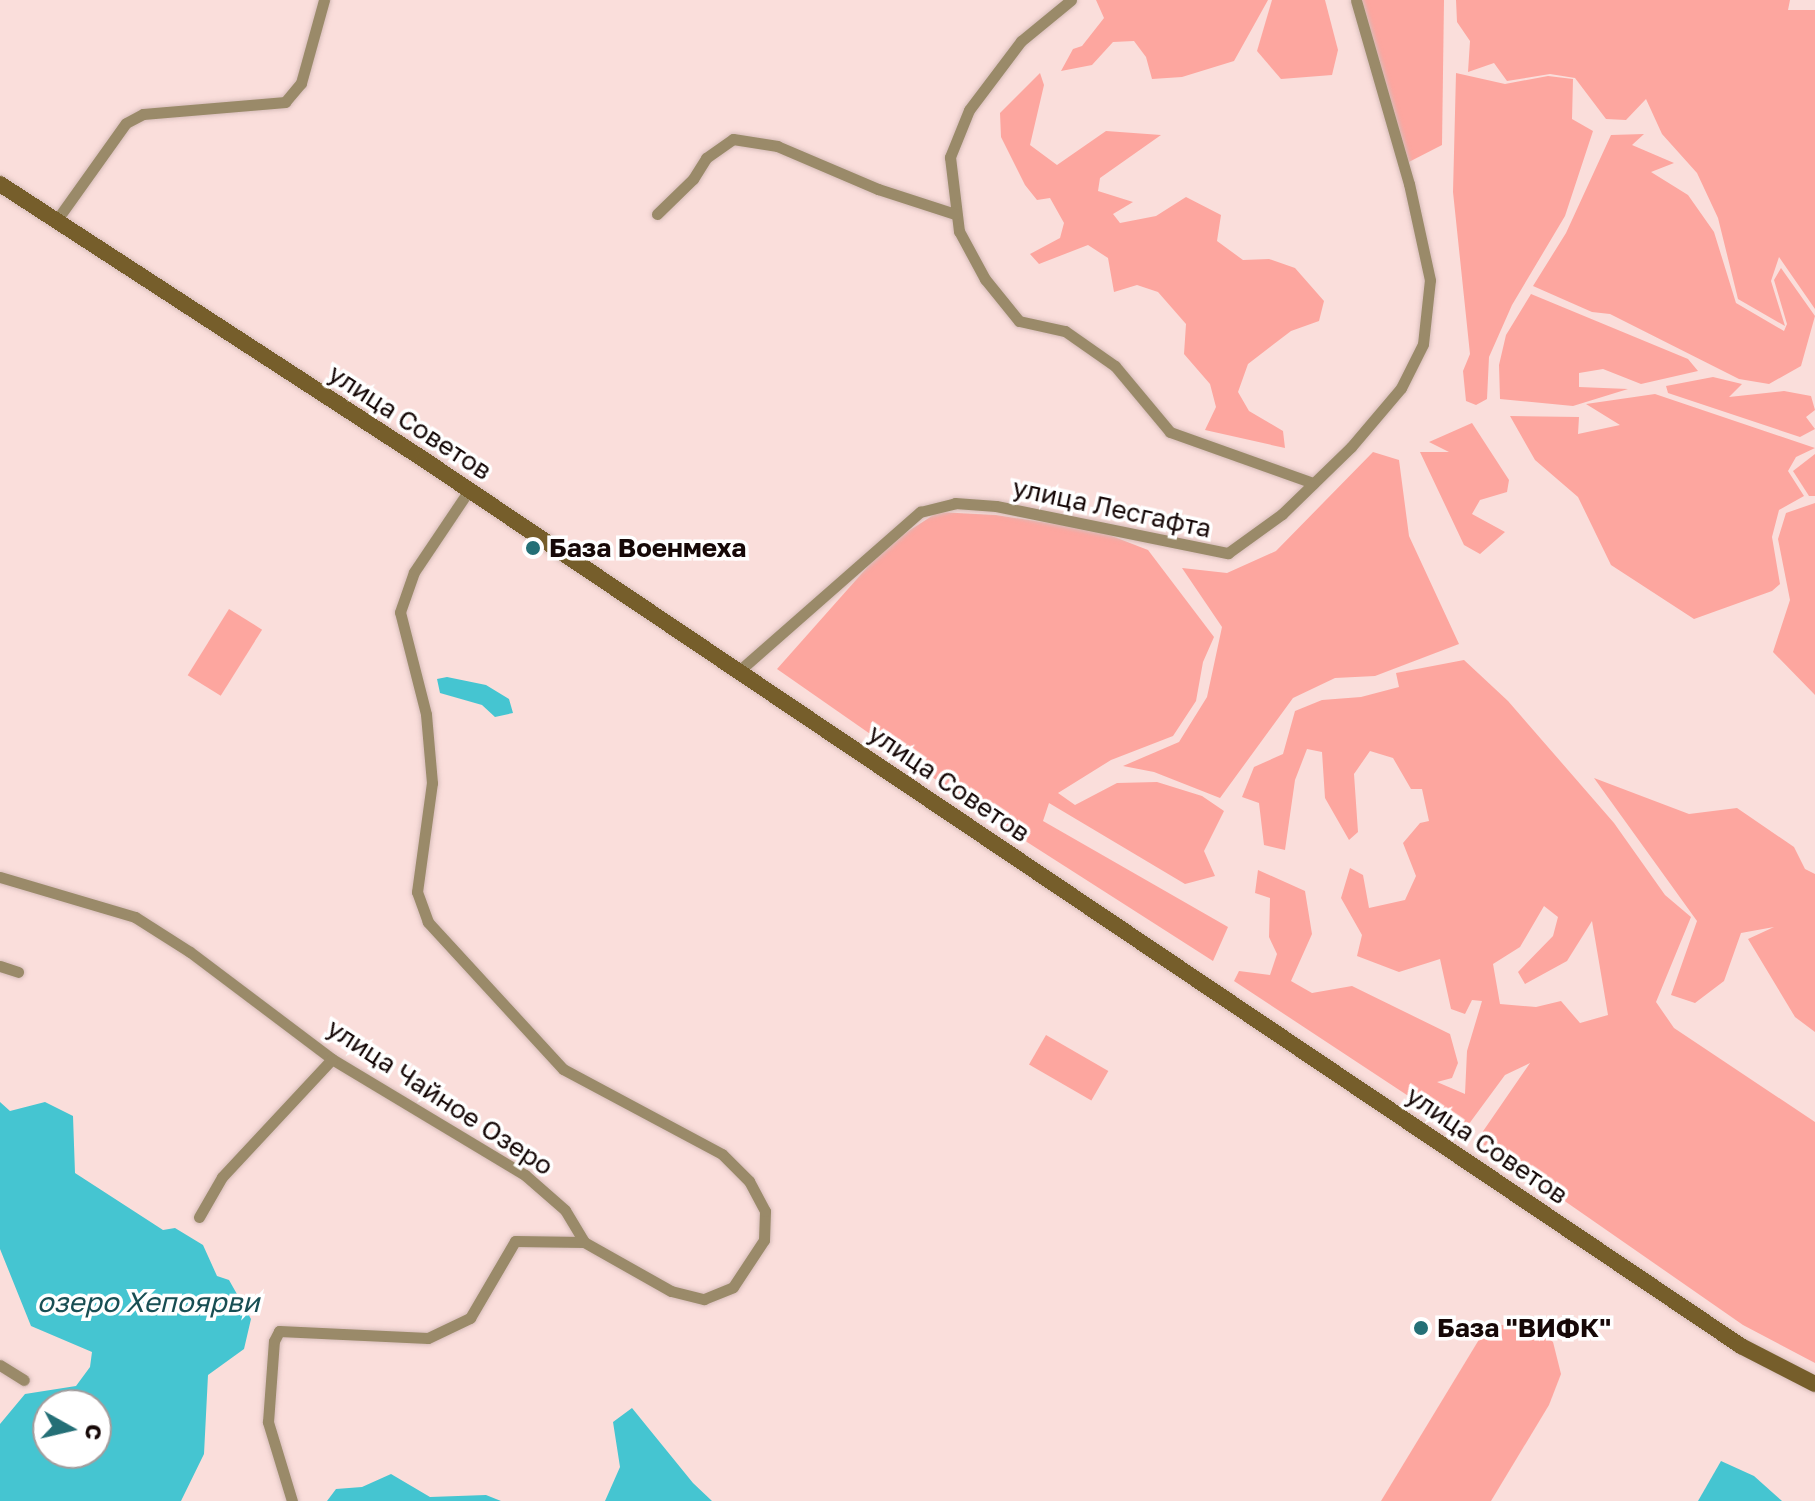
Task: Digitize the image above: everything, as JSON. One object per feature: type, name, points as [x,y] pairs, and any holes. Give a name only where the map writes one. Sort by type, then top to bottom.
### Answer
[{"type":"main road","name":"улица Советов","points":[[0,184],[740,670],[1741,1346],[1815,1384]]},
{"type":"street","points":[[56,221],[126,123],[143,114],[285,102],[301,83],[324,0]]},
{"type":"street","points":[[1071,0],[1021,41],[969,110],[950,157],[955,214],[985,279],[1019,321],[1065,331],[1115,366],[1170,432],[1188,442],[1313,483]]},
{"type":"street","name":"улица Лесгафта","points":[[740,670],[920,512],[955,503],[996,506],[1228,553],[1282,514],[1401,388],[1423,344],[1430,280],[1409,184],[1356,0]]},
{"type":"street","points":[[657,214],[693,179],[706,158],[733,139],[787,149],[878,189],[955,214]]},
{"type":"street","points":[[292,1501],[268,1422],[274,1341],[279,1331],[428,1338],[470,1318],[515,1241],[584,1242],[671,1291],[704,1299],[733,1287],[754,1261],[764,1240],[765,1211],[749,1181],[722,1154],[563,1069],[428,922],[417,892],[430,823],[426,714],[400,612],[414,572],[469,490]]},
{"type":"street","name":"улица Чайное Озеро","points":[[0,877],[135,917],[332,1059],[544,1188],[584,1242]]},
{"type":"street","points":[[0,966],[18,972]]},
{"type":"street","points":[[199,1217],[222,1177],[332,1059]]},
{"type":"street","points":[[0,1365],[24,1380]]},
{"type":"shaded area","points":[[1096,0],[1268,0],[1234,61],[1182,77],[1152,79],[1146,57],[1134,41],[1113,42],[1092,65],[1061,71],[1073,49],[1082,46],[1104,18]]},
{"type":"shaded area","points":[[1272,0],[1325,0],[1338,50],[1332,75],[1281,79],[1257,51]]},
{"type":"shaded area","points":[[1359,0],[1444,0],[1442,145],[1403,165]]},
{"type":"shaded area","points":[[1456,0],[1790,0],[1788,10],[1815,10],[1815,309],[1779,257],[1771,281],[1785,326],[1738,299],[1718,218],[1697,173],[1662,134],[1646,99],[1626,120],[1606,119],[1575,78],[1550,74],[1507,81],[1494,63],[1468,72],[1470,41],[1457,22]]},
{"type":"shaded area","points":[[1040,73],[1044,85],[1030,145],[1057,165],[1106,131],[1161,135],[1100,178],[1098,191],[1133,202],[1113,214],[1120,223],[1156,216],[1186,197],[1221,215],[1217,241],[1243,260],[1269,259],[1295,268],[1324,301],[1319,321],[1291,331],[1248,364],[1238,392],[1249,411],[1283,431],[1285,448],[1205,430],[1216,407],[1210,384],[1184,354],[1186,324],[1158,292],[1137,285],[1114,292],[1108,258],[1088,245],[1039,264],[1030,254],[1060,238],[1064,223],[1050,198],[1037,200],[1025,185],[1001,137],[1000,113]]},
{"type":"shaded area","points":[[1456,73],[1505,84],[1548,76],[1573,79],[1572,119],[1593,131],[1565,216],[1512,305],[1489,357],[1487,399],[1476,405],[1466,401],[1463,371],[1470,354],[1453,192]]},
{"type":"shaded area","points":[[1644,134],[1632,145],[1674,163],[1651,172],[1688,195],[1714,232],[1736,303],[1784,331],[1787,324],[1774,280],[1781,268],[1815,316],[1801,366],[1769,384],[1739,379],[1610,314],[1592,312],[1533,286],[1566,233],[1611,135]]},
{"type":"shaded area","points":[[1531,294],[1688,359],[1698,371],[1641,384],[1603,369],[1579,373],[1579,387],[1628,389],[1573,406],[1500,399],[1499,365],[1506,335]]},
{"type":"shaded area","points":[[1713,377],[1742,384],[1729,397],[1784,391],[1811,396],[1815,410],[1806,417],[1815,429],[1800,437],[1668,393],[1666,386]]},
{"type":"shaded area","points":[[1655,394],[1815,448],[1796,457],[1788,471],[1804,496],[1779,510],[1772,537],[1780,584],[1772,591],[1694,619],[1611,565],[1578,497],[1535,460],[1510,416],[1579,417],[1578,434],[1620,425],[1586,404]]},
{"type":"shaded area","points":[[1472,423],[1509,480],[1507,492],[1480,500],[1472,514],[1505,532],[1480,554],[1464,545],[1420,452],[1449,452],[1429,442]]},
{"type":"shaded area","points":[[1373,452],[1399,460],[1409,536],[1459,644],[1375,676],[1335,678],[1293,698],[1220,798],[1154,772],[1123,766],[1179,742],[1207,697],[1222,627],[1182,568],[1227,573],[1276,551]]},
{"type":"shaded area","points":[[1815,454],[1815,496],[1809,496],[1793,471]]},
{"type":"shaded area","points":[[1815,503],[1815,695],[1773,652],[1790,600],[1778,539],[1786,513]]},
{"type":"shaded area","points":[[938,512],[996,515],[1099,531],[1148,550],[1214,637],[1203,662],[1196,701],[1173,736],[1111,760],[1058,793],[1075,805],[1117,783],[1157,782],[1202,796],[1224,811],[1204,851],[1215,876],[1185,884],[1049,803],[1043,821],[1228,927],[1213,961],[1008,830],[777,669],[887,545]]},
{"type":"shaded area","points":[[229,609],[262,630],[221,696],[188,675]]},
{"type":"shaded area","points":[[1464,660],[1508,701],[1614,823],[1665,895],[1691,917],[1656,1002],[1674,1028],[1815,1122],[1815,1363],[1743,1325],[1477,1140],[1530,1063],[1505,1075],[1463,1132],[1234,981],[1239,971],[1270,975],[1277,954],[1269,937],[1270,898],[1255,893],[1258,870],[1305,891],[1312,934],[1291,981],[1312,993],[1352,986],[1450,1034],[1458,1063],[1452,1078],[1437,1082],[1465,1094],[1467,1051],[1482,1001],[1472,1000],[1465,1014],[1451,1009],[1440,959],[1399,972],[1357,956],[1362,935],[1341,898],[1350,868],[1363,875],[1369,908],[1405,900],[1416,876],[1403,843],[1420,823],[1429,821],[1422,789],[1411,789],[1393,758],[1370,751],[1354,774],[1358,832],[1349,840],[1325,798],[1322,752],[1307,749],[1295,780],[1285,850],[1264,845],[1259,803],[1242,797],[1254,767],[1283,754],[1295,711],[1322,700],[1361,697],[1399,687],[1396,673]],"holes":[[[1544,906],[1558,917],[1553,936],[1518,972],[1525,984],[1567,961],[1592,921],[1608,1015],[1580,1023],[1561,1001],[1536,1007],[1500,1004],[1493,964],[1520,947]]]},
{"type":"shaded area","points":[[1594,778],[1689,814],[1737,808],[1794,847],[1805,869],[1815,874],[1815,1032],[1795,1017],[1748,939],[1774,927],[1741,933],[1724,981],[1695,1003],[1671,995],[1697,921]]},
{"type":"shaded area","points":[[1046,1035],[1108,1071],[1091,1100],[1029,1064]]},
{"type":"shaded area","points":[[1502,1325],[1539,1331],[1553,1342],[1561,1374],[1549,1405],[1491,1501],[1381,1501],[1483,1333]]},
{"type":"water","points":[[447,677],[486,685],[509,699],[513,713],[495,717],[482,705],[440,693],[437,679]]},
{"type":"water","name":"озеро Хепоярви","points":[[0,1102],[10,1111],[45,1102],[73,1116],[75,1173],[163,1230],[175,1228],[203,1245],[217,1276],[229,1280],[251,1319],[244,1349],[208,1375],[204,1454],[181,1501],[0,1501],[0,1424],[25,1394],[32,1393],[32,1469],[112,1469],[112,1389],[57,1389],[76,1386],[90,1367],[92,1352],[31,1326],[0,1249]]},
{"type":"water","points":[[632,1408],[693,1483],[712,1501],[605,1501],[620,1467],[613,1422]]},
{"type":"water","points":[[1721,1461],[1754,1476],[1782,1501],[1698,1501]]},
{"type":"water","points":[[391,1474],[430,1497],[486,1495],[501,1501],[327,1501],[336,1489],[362,1487]]},
{"type":"place","name":"База Военмеха","points":[[533,548]]},
{"type":"place","name":"База \"ВИФК\"","points":[[1421,1328]]}]
